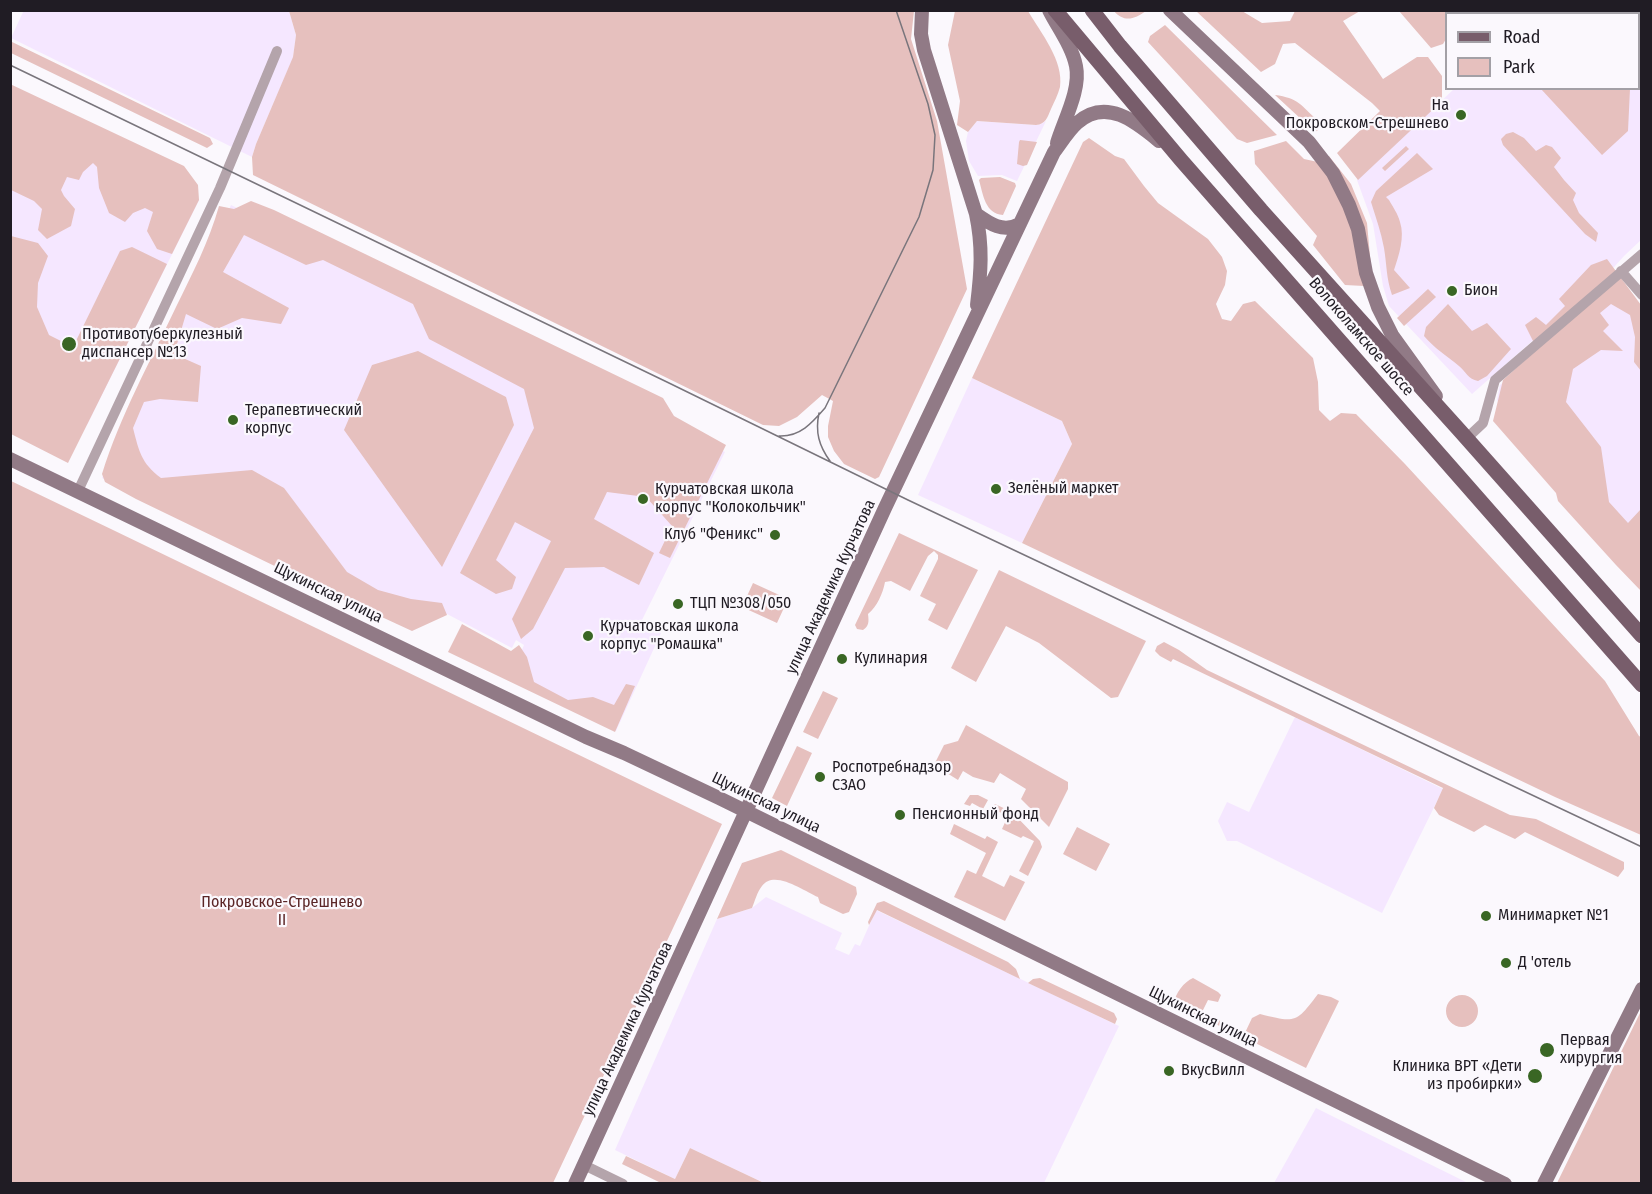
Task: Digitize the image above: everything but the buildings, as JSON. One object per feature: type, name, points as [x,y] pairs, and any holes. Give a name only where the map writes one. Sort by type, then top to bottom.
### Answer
[{"type":"main road","points":[[922,10],[921,34],[928,64],[980,231],[982,257],[976,316]]},
{"type":"main road","points":[[1049,10],[1073,55],[1077,72],[1074,95],[1054,152]]},
{"type":"main road","name":"Волоколамское шоссе","points":[[1055,10],[1181,160],[1641,685]]},
{"type":"main road","name":"Волоколамское шоссе","points":[[1092,10],[1120,46],[1262,210],[1641,636]]},
{"type":"main road","points":[[1170,10],[1309,142],[1333,173],[1358,229],[1366,273],[1377,307],[1392,335],[1464,435]]},
{"type":"main road","name":"улица Академика Курчатова","points":[[575,1184],[885,508],[1054,152],[1082,119],[1097,113],[1113,112],[1132,120],[1181,160]]},
{"type":"main road","points":[[976,214],[989,223],[1007,229],[1020,224]]},
{"type":"main road","name":"Щукинская улица","points":[[10,459],[632,756],[1505,1184]]},
{"type":"main road","points":[[1544,1184],[1641,989]]},
{"type":"street","points":[[78,491],[220,188],[277,51]]},
{"type":"street","points":[[1464,435],[1483,423],[1495,380],[1641,254]]},
{"type":"street","points":[[1621,271],[1641,295]]},
{"type":"street","points":[[584,1165],[623,1184]]},
{"type":"shaded area","points":[[24,10],[289,11],[296,35],[293,58],[252,157],[11,38]]},
{"type":"shaded area","points":[[1641,11],[1641,240],[1606,276],[1472,394],[1389,306],[1383,286],[1373,224],[1357,180],[1453,90],[1640,90],[1640,12],[1489,12]]},
{"type":"shaded area","name":"Противотуберкулезный диспансер №13","points":[[10,109],[199,200],[87,425],[11,434]]},
{"type":"shaded area","points":[[977,121],[1036,125],[1046,121],[1017,181],[1002,175],[978,176],[969,161],[966,141],[968,132]]},
{"type":"shaded area","points":[[231,205],[725,452],[641,622],[661,633],[616,731],[510,679],[524,645],[516,640],[512,648],[447,614],[412,630],[102,478]]},
{"type":"shaded area","points":[[1615,287],[1641,318],[1641,543],[1627,555],[1497,400],[1500,385]]},
{"type":"shaded area","points":[[972,378],[1062,421],[1072,444],[1022,543],[918,495]]},
{"type":"shaded area","points":[[1295,717],[1443,789],[1382,913],[1237,841],[1227,841],[1218,821],[1227,802],[1249,812]]},
{"type":"shaded area","points":[[766,897],[842,933],[835,949],[849,955],[855,944],[860,946],[876,910],[1119,1026],[1044,1183],[764,1183],[690,1148],[675,1179],[615,1150],[717,919],[752,908]]},
{"type":"shaded area","points":[[1316,1108],[1334,1117],[1468,1183],[1274,1183]]},
{"type":"green space","points":[[289,11],[914,11],[911,39],[937,121],[967,289],[879,477],[875,479],[844,464],[834,451],[828,437],[833,401],[822,395],[797,417],[779,426],[763,425],[253,175],[252,157],[256,144],[293,57],[296,35]]},
{"type":"green space","points":[[955,11],[1028,11],[1059,67],[1060,87],[1044,122],[1036,125],[977,121],[968,132],[957,125],[960,101],[948,45]]},
{"type":"green space","points":[[1114,11],[1146,11],[1138,16],[1126,18]]},
{"type":"green space","points":[[1196,11],[1242,11],[1262,23],[1290,21],[1295,11],[1360,11],[1343,21],[1383,79],[1417,57],[1428,57],[1442,76],[1442,101],[1358,180],[1337,153],[1380,111],[1295,43],[1283,44],[1275,64],[1261,72]]},
{"type":"green space","points":[[1399,11],[1553,11],[1445,12],[1445,41],[1443,44],[1431,48]]},
{"type":"green space","points":[[1165,25],[1277,135],[1247,143],[1237,139],[1148,42],[1150,36]]},
{"type":"green space","points":[[10,41],[210,138],[213,144],[207,148],[11,53]]},
{"type":"green space","points":[[10,84],[184,166],[198,185],[199,200],[172,254],[157,249],[147,231],[153,212],[145,208],[133,213],[125,222],[109,213],[99,188],[97,167],[93,163],[83,172],[79,180],[67,177],[61,190],[75,209],[71,226],[47,239],[38,230],[42,209],[34,201],[11,190]]},
{"type":"green space","points":[[1542,90],[1630,90],[1628,131],[1602,155]]},
{"type":"green space","points":[[1275,95],[1289,98],[1303,106],[1319,123],[1318,130],[1315,132]]},
{"type":"green space","points":[[1513,132],[1524,138],[1536,151],[1546,145],[1552,147],[1561,158],[1554,167],[1576,193],[1573,200],[1579,213],[1598,233],[1596,242],[1585,234],[1503,145],[1501,139]]},
{"type":"green space","points":[[1089,138],[1115,156],[1124,159],[1158,203],[1208,239],[1222,257],[1227,271],[1225,285],[1216,304],[1222,319],[1231,321],[1243,304],[1255,301],[1313,358],[1318,382],[1319,410],[1330,421],[1341,413],[1356,414],[1605,681],[1641,737],[1641,835],[1555,797],[1022,543],[1072,444],[1062,421],[972,378],[1083,142]]},
{"type":"green space","points":[[1020,140],[1037,142],[1027,165],[1023,166],[1017,164]]},
{"type":"green space","points":[[1286,141],[1304,159],[1318,162],[1329,156],[1351,184],[1367,223],[1371,267],[1364,286],[1345,285],[1313,245],[1317,236],[1255,164],[1254,151]]},
{"type":"green space","points":[[1406,146],[1409,149],[1385,171],[1382,168]]},
{"type":"green space","points":[[1417,153],[1433,169],[1386,197],[1397,213],[1402,234],[1394,270],[1410,288],[1392,295],[1383,242],[1371,202],[1376,191]]},
{"type":"green space","points":[[1000,177],[1015,183],[1016,186],[1003,215],[997,214],[989,207],[979,180]]},
{"type":"green space","points":[[251,201],[274,210],[663,398],[674,416],[726,445],[670,558],[659,553],[672,526],[646,497],[607,492],[594,519],[654,553],[639,585],[604,567],[565,568],[533,629],[521,639],[512,619],[551,541],[515,522],[496,560],[516,577],[512,589],[496,594],[460,573],[534,428],[524,389],[429,339],[413,304],[323,260],[306,265],[244,235],[223,272],[289,308],[281,324],[242,318],[217,329],[186,314],[174,354],[201,366],[198,402],[160,399],[144,402],[133,428],[142,456],[149,467],[161,478],[252,470],[284,488],[347,572],[378,590],[411,599],[442,603],[447,615],[412,631],[105,482],[102,474],[109,452],[136,389],[200,258],[219,206],[234,209]]},
{"type":"green space","points":[[11,236],[38,243],[48,256],[38,283],[37,307],[49,335],[73,347],[120,251],[132,247],[167,264],[68,463],[11,434]]},
{"type":"green space","points":[[1607,259],[1641,305],[1641,371],[1634,362],[1635,337],[1630,315],[1611,304],[1600,313],[1609,325],[1603,331],[1623,351],[1601,350],[1573,369],[1566,402],[1601,447],[1609,502],[1628,523],[1641,509],[1641,591],[1558,501],[1556,493],[1493,421],[1503,380],[1537,349],[1525,325],[1536,317],[1546,325],[1565,306],[1559,299],[1591,265]]},
{"type":"green space","points":[[1428,289],[1436,297],[1404,326],[1397,318]]},
{"type":"green space","points":[[1448,304],[1472,331],[1487,323],[1511,349],[1487,376],[1478,381],[1469,377],[1424,336],[1426,327]]},
{"type":"green space","points":[[418,351],[506,397],[514,425],[442,567],[344,430],[372,365]]},
{"type":"green space","name":"Покровское-Стрешнево II","points":[[11,481],[722,824],[553,1183],[11,1183]]},
{"type":"green space","points":[[899,533],[978,570],[947,630],[928,620],[936,604],[920,596],[938,559],[934,551],[928,556],[910,591],[891,581],[885,582],[879,600],[868,614],[866,627],[863,630],[857,629],[855,625]]},
{"type":"green space","points":[[999,570],[1146,641],[1118,697],[1111,698],[1039,643],[1006,626],[976,682],[951,668]]},
{"type":"green space","points":[[753,583],[788,599],[777,623],[742,607]]},
{"type":"green space","points":[[462,624],[511,651],[519,645],[527,657],[534,682],[568,700],[593,697],[614,705],[626,684],[635,686],[615,732],[448,652]]},
{"type":"green space","points":[[1164,642],[1207,670],[1510,815],[1536,819],[1624,862],[1624,869],[1618,877],[1525,832],[1515,839],[1485,825],[1474,832],[1439,815],[1434,808],[1443,788],[1173,659],[1171,662],[1155,651],[1157,646]]},
{"type":"green space","points":[[823,691],[838,698],[818,739],[803,732]]},
{"type":"green space","points":[[966,725],[1068,782],[1068,789],[1049,827],[1021,799],[1026,789],[1000,773],[994,783],[973,777],[963,771],[958,780],[934,765],[944,745],[958,741]]},
{"type":"green space","points":[[797,746],[812,753],[787,806],[772,798]]},
{"type":"green space","points":[[970,795],[978,795],[988,800],[983,809],[972,803],[970,806],[964,804]]},
{"type":"green space","points":[[995,804],[1012,812],[1040,841],[1042,847],[1028,876],[1019,871],[1034,841],[1002,829],[1008,816],[997,811],[995,814],[990,812]]},
{"type":"green space","points":[[954,824],[985,839],[987,836],[998,842],[982,876],[1004,887],[1010,875],[1025,882],[1005,921],[954,897],[967,870],[976,874],[986,853],[950,834]]},
{"type":"green space","points":[[1077,827],[1110,844],[1096,871],[1063,854]]},
{"type":"green space","points":[[781,850],[856,887],[857,894],[849,912],[843,914],[820,903],[818,897],[797,886],[774,880],[767,881],[762,886],[752,908],[717,919],[742,863]]},
{"type":"green space","points":[[884,901],[1008,962],[1016,969],[1020,979],[877,910],[869,925],[868,922],[877,903]]},
{"type":"green space","points":[[1040,978],[1114,1013],[1117,1019],[1115,1024],[1028,983]]},
{"type":"green space","points":[[1193,978],[1221,995],[1218,1002],[1208,1000],[1202,1012],[1231,1026],[1230,1031],[1174,1004],[1180,988]]},
{"type":"green space","points":[[1318,994],[1339,1001],[1306,1068],[1243,1037],[1252,1018],[1260,1014],[1281,1019],[1294,1018],[1305,1011]]},
{"type":"green space","points":[[1462,995],[1473,1000],[1478,1011],[1473,1022],[1462,1027],[1451,1022],[1446,1011],[1451,1000]]},
{"type":"green space","points":[[1641,1011],[1641,1183],[1557,1183]]},
{"type":"green space","points":[[690,1148],[764,1183],[661,1183],[622,1164],[626,1156],[675,1179]]},
{"type":"tram line","points":[[779,436],[799,432],[825,408],[919,217],[933,170],[935,135],[928,104],[896,10]]},
{"type":"tram line","points":[[10,65],[908,500],[1642,847]]},
{"type":"tram line","points":[[819,413],[817,426],[819,438],[830,461]]},
{"type":"place","name":"На Покровском-Стрешнево","points":[[1461,115]]},
{"type":"place","name":"Бион","points":[[1452,291]]},
{"type":"place","name":"Противотуберкулезный диспансер №13","points":[[69,344]]},
{"type":"place","name":"Терапевтический корпус","points":[[233,420]]},
{"type":"place","name":"Зелёный маркет","points":[[996,489]]},
{"type":"place","name":"Курчатовская школа корпус \"Колокольчик\"","points":[[643,499]]},
{"type":"place","name":"Клуб \"Феникс\"","points":[[775,535]]},
{"type":"place","name":"ТЦП №308/050","points":[[678,604]]},
{"type":"place","name":"Курчатовская школа корпус \"Ромашка\"","points":[[588,636]]},
{"type":"place","name":"Кулинария","points":[[842,659]]},
{"type":"place","name":"Роспотребнадзор СЗАО","points":[[820,777]]},
{"type":"place","name":"Пенсионный фонд","points":[[900,815]]},
{"type":"place","name":"Минимаркет №1","points":[[1486,916]]},
{"type":"place","name":"Д 'отель","points":[[1506,963]]},
{"type":"place","name":"Первая хирургия","points":[[1547,1050]]},
{"type":"place","name":"ВкусВилл","points":[[1169,1071]]},
{"type":"place","name":"Клиника ВРТ «Дети из пробирки»","points":[[1535,1076]]}]
